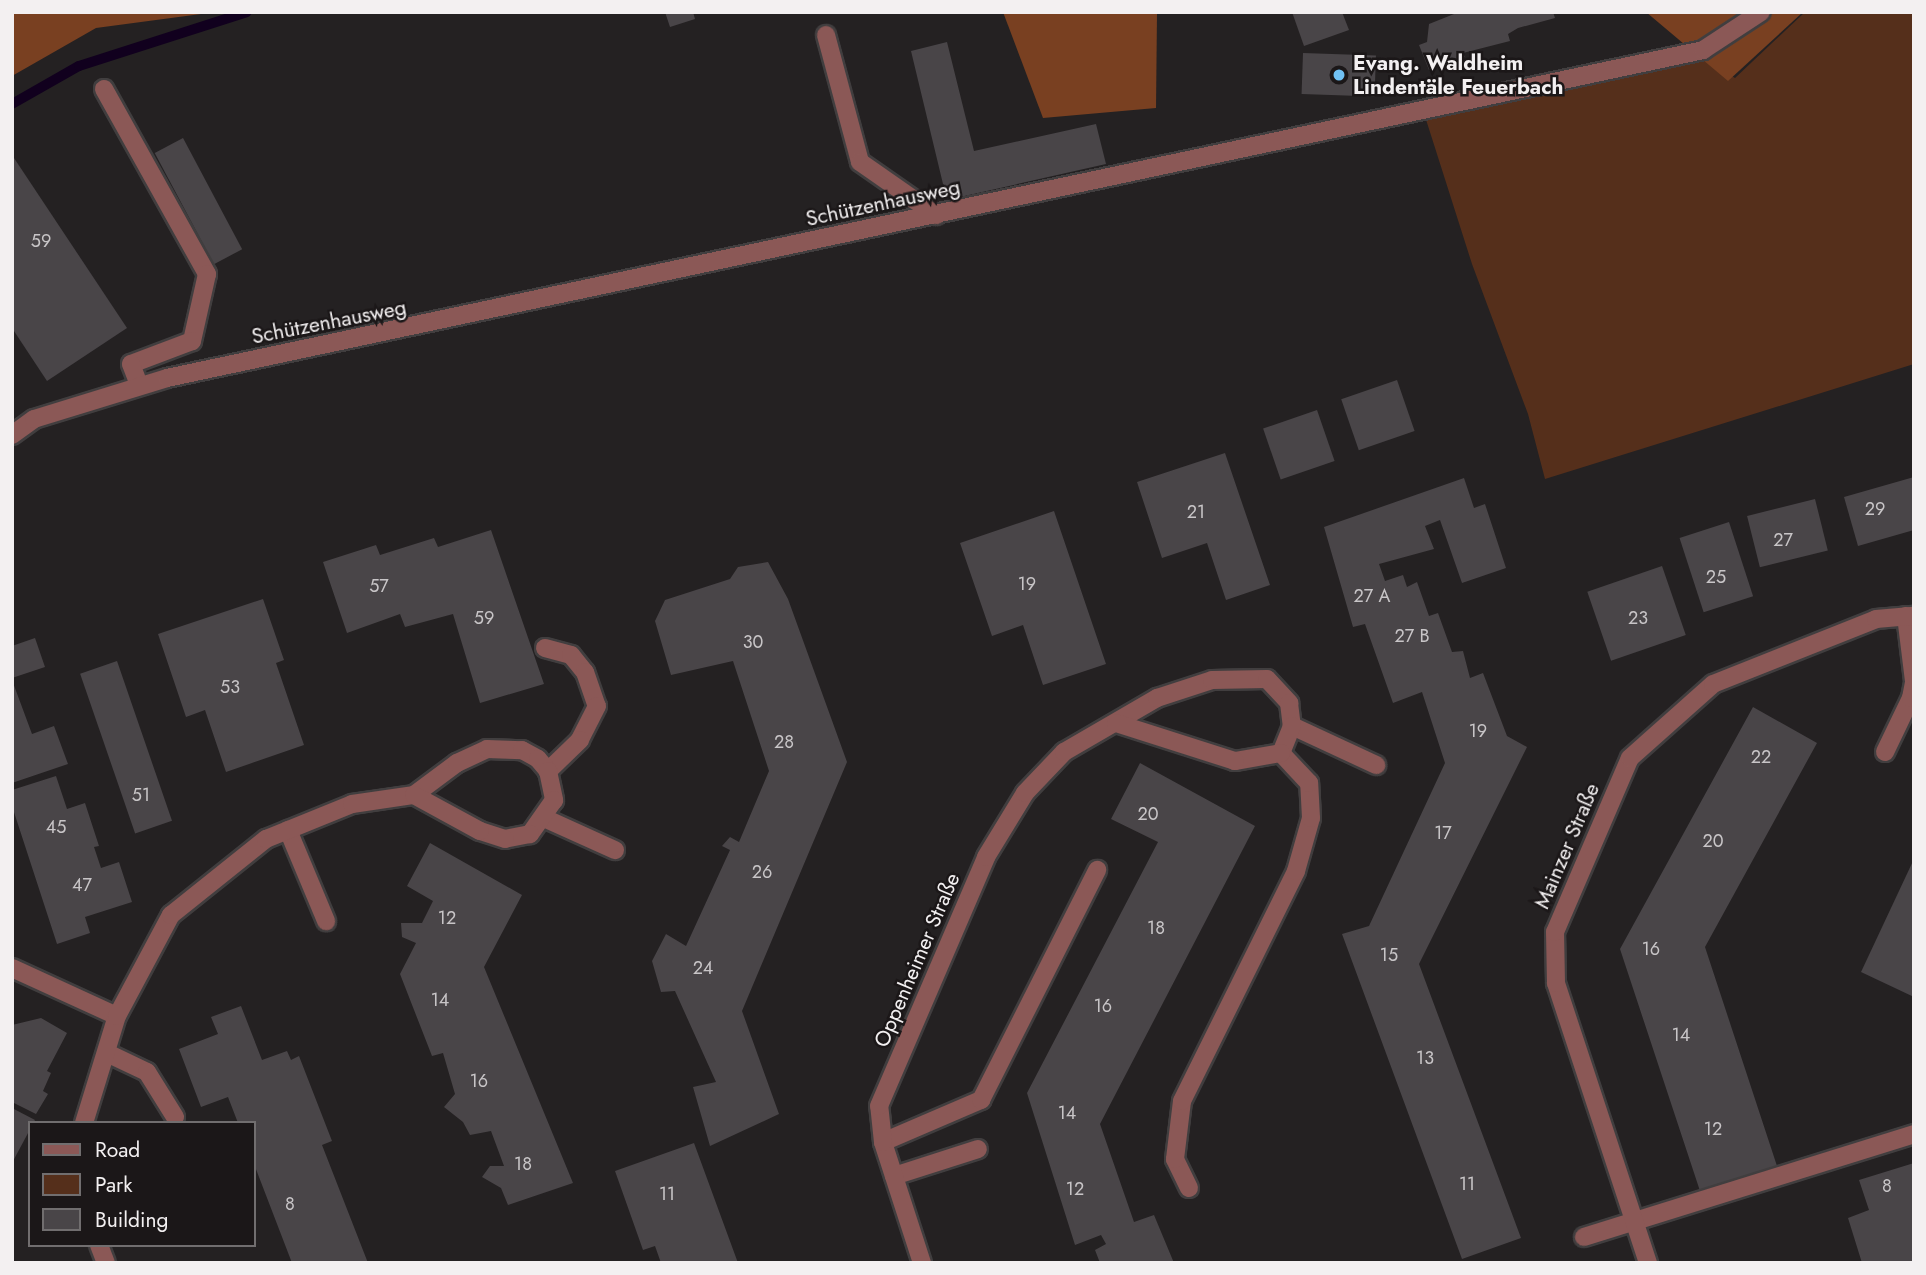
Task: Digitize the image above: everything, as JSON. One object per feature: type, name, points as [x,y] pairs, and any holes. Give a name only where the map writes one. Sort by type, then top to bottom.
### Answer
[{"type":"street","name":"Schützenhausweg","points":[[12,435],[34,419],[139,385],[1703,50],[1762,12]]},
{"type":"street","points":[[826,35],[860,162],[936,215]]},
{"type":"street","points":[[104,89],[207,274],[192,341],[131,365],[139,385]]},
{"type":"street","points":[[1885,752],[1911,698],[1914,682],[1910,616]]},
{"type":"street","name":"Mainzer Straße","points":[[1648,1263],[1556,984],[1555,932],[1630,758],[1713,684],[1877,620],[1910,616]]},
{"type":"street","points":[[545,649],[571,655],[585,672],[597,706],[580,740],[548,771]]},
{"type":"street","name":"Oppenheimer Straße","points":[[922,1263],[883,1142],[879,1106],[986,857],[1026,793],[1065,752],[1157,698],[1212,680],[1267,679],[1289,703],[1292,726]]},
{"type":"street","points":[[1116,723],[1235,761],[1281,753]]},
{"type":"street","points":[[1281,753],[1292,726],[1376,765]]},
{"type":"street","points":[[84,1121],[87,1104],[107,1053],[117,1016],[171,915],[266,839],[352,804],[414,795],[457,762],[487,749],[522,750],[548,771],[554,800],[544,818],[530,834],[505,839],[480,831],[414,795]]},
{"type":"street","points":[[1189,1188],[1175,1159],[1182,1101],[1296,871],[1311,818],[1309,783],[1281,753]]},
{"type":"street","points":[[544,818],[615,850]]},
{"type":"street","points":[[288,830],[326,921]]},
{"type":"street","points":[[883,1142],[981,1100],[1097,870]]},
{"type":"street","points":[[12,968],[117,1016]]},
{"type":"street","points":[[107,1053],[147,1072],[175,1117]]},
{"type":"street","points":[[1584,1237],[1914,1135]]},
{"type":"street","points":[[894,1176],[978,1149]]},
{"type":"green space","points":[[1805,12],[1914,12],[1914,364],[1545,479],[1528,414],[1472,264],[1422,107],[1694,51],[1735,78]]},
{"type":"shaded area","points":[[12,12],[216,12],[96,28],[12,76]]},
{"type":"shaded area","points":[[1003,12],[1157,12],[1156,108],[1043,118]]},
{"type":"shaded area","points":[[1646,12],[1803,12],[1728,81]]},
{"type":"building","points":[[665,12],[693,12],[695,19],[670,27]]},
{"type":"building","points":[[1292,12],[1342,12],[1349,30],[1304,46]]},
{"type":"building","points":[[1459,12],[1553,12],[1555,18],[1518,28],[1508,34],[1510,41],[1463,53],[1465,57],[1429,70],[1419,45],[1427,42],[1429,24]]},
{"type":"building","points":[[947,42],[974,151],[1096,124],[1106,164],[960,197],[943,184],[911,51]]},
{"type":"building","name":"Evang. Waldheim Lindentäle Feuerbach","points":[[1303,53],[1376,56],[1375,97],[1302,94]]},
{"type":"building","points":[[183,138],[242,249],[214,264],[155,153]]},
{"type":"building","points":[[12,155],[127,328],[47,381],[12,328]]},
{"type":"building","points":[[1397,380],[1415,431],[1359,450],[1341,399]]},
{"type":"building","points":[[1317,410],[1335,461],[1281,480],[1263,429]]},
{"type":"building","points":[[1225,453],[1270,585],[1226,600],[1207,543],[1162,558],[1137,482]]},
{"type":"building","points":[[1914,477],[1914,530],[1858,546],[1844,497]]},
{"type":"building","points":[[1464,478],[1474,508],[1485,504],[1506,568],[1462,583],[1440,520],[1425,526],[1434,549],[1379,564],[1385,581],[1403,575],[1407,587],[1417,582],[1429,616],[1438,613],[1452,652],[1463,651],[1470,678],[1483,673],[1507,736],[1527,747],[1419,964],[1521,1238],[1462,1259],[1342,934],[1369,926],[1445,763],[1422,692],[1393,703],[1365,624],[1353,627],[1324,527]]},
{"type":"building","points":[[1815,499],[1828,550],[1760,567],[1747,516]]},
{"type":"building","points":[[1054,511],[1106,664],[1043,685],[1023,625],[992,636],[960,543]]},
{"type":"building","points":[[1729,522],[1753,596],[1704,612],[1680,538]]},
{"type":"building","points":[[491,530],[544,684],[480,703],[453,614],[405,627],[400,614],[347,633],[323,562],[376,545],[380,555],[434,538],[438,547]]},
{"type":"building","points":[[768,562],[788,599],[847,762],[742,1011],[779,1114],[710,1146],[693,1087],[716,1082],[675,991],[661,992],[652,961],[666,934],[686,946],[730,850],[722,846],[730,837],[739,842],[769,771],[733,661],[671,675],[655,621],[665,600],[730,579],[738,567]]},
{"type":"building","points":[[1662,566],[1686,635],[1611,661],[1587,592]]},
{"type":"building","points":[[263,599],[284,660],[276,663],[304,745],[226,772],[205,710],[186,717],[158,634]]},
{"type":"building","points":[[35,638],[45,667],[12,678],[12,646]]},
{"type":"building","points":[[117,661],[172,821],[135,833],[80,674]]},
{"type":"building","points":[[12,680],[32,734],[54,726],[68,764],[12,783]]},
{"type":"building","points":[[1753,707],[1817,743],[1705,947],[1777,1166],[1700,1191],[1620,949]]},
{"type":"building","points":[[1140,763],[1255,826],[1100,1124],[1134,1222],[1154,1215],[1174,1263],[1100,1263],[1095,1250],[1106,1244],[1101,1235],[1075,1245],[1027,1093],[1158,842],[1111,819]]},
{"type":"building","points":[[56,776],[67,809],[85,803],[99,846],[94,847],[101,868],[119,862],[132,902],[85,917],[90,933],[57,944],[12,806],[12,790]]},
{"type":"building","points":[[430,843],[522,895],[484,967],[573,1183],[508,1205],[501,1188],[482,1177],[490,1166],[504,1166],[491,1131],[470,1135],[463,1122],[444,1107],[455,1094],[443,1053],[432,1056],[400,974],[416,943],[402,937],[401,923],[422,923],[433,901],[407,886]]},
{"type":"building","points":[[1914,859],[1914,997],[1861,972]]},
{"type":"building","points":[[241,1006],[262,1060],[287,1051],[291,1060],[299,1056],[332,1141],[322,1145],[368,1263],[292,1263],[256,1169],[256,1121],[237,1121],[228,1097],[201,1107],[179,1049],[218,1034],[211,1017]]},
{"type":"building","points":[[41,1018],[67,1033],[47,1071],[51,1073],[43,1091],[48,1094],[36,1114],[12,1102],[12,1025]]},
{"type":"building","points":[[12,1108],[35,1120],[28,1121],[28,1133],[12,1163]]},
{"type":"building","points":[[694,1143],[738,1263],[661,1263],[655,1246],[643,1250],[615,1171]]},
{"type":"building","points":[[1914,1163],[1914,1263],[1862,1263],[1848,1218],[1869,1210],[1859,1180]]},
{"type":"waterway","points":[[12,104],[79,66],[247,12]]},
{"type":"place","name":"Evang. Waldheim Lindentäle Feuerbach","points":[[1339,75]]}]
